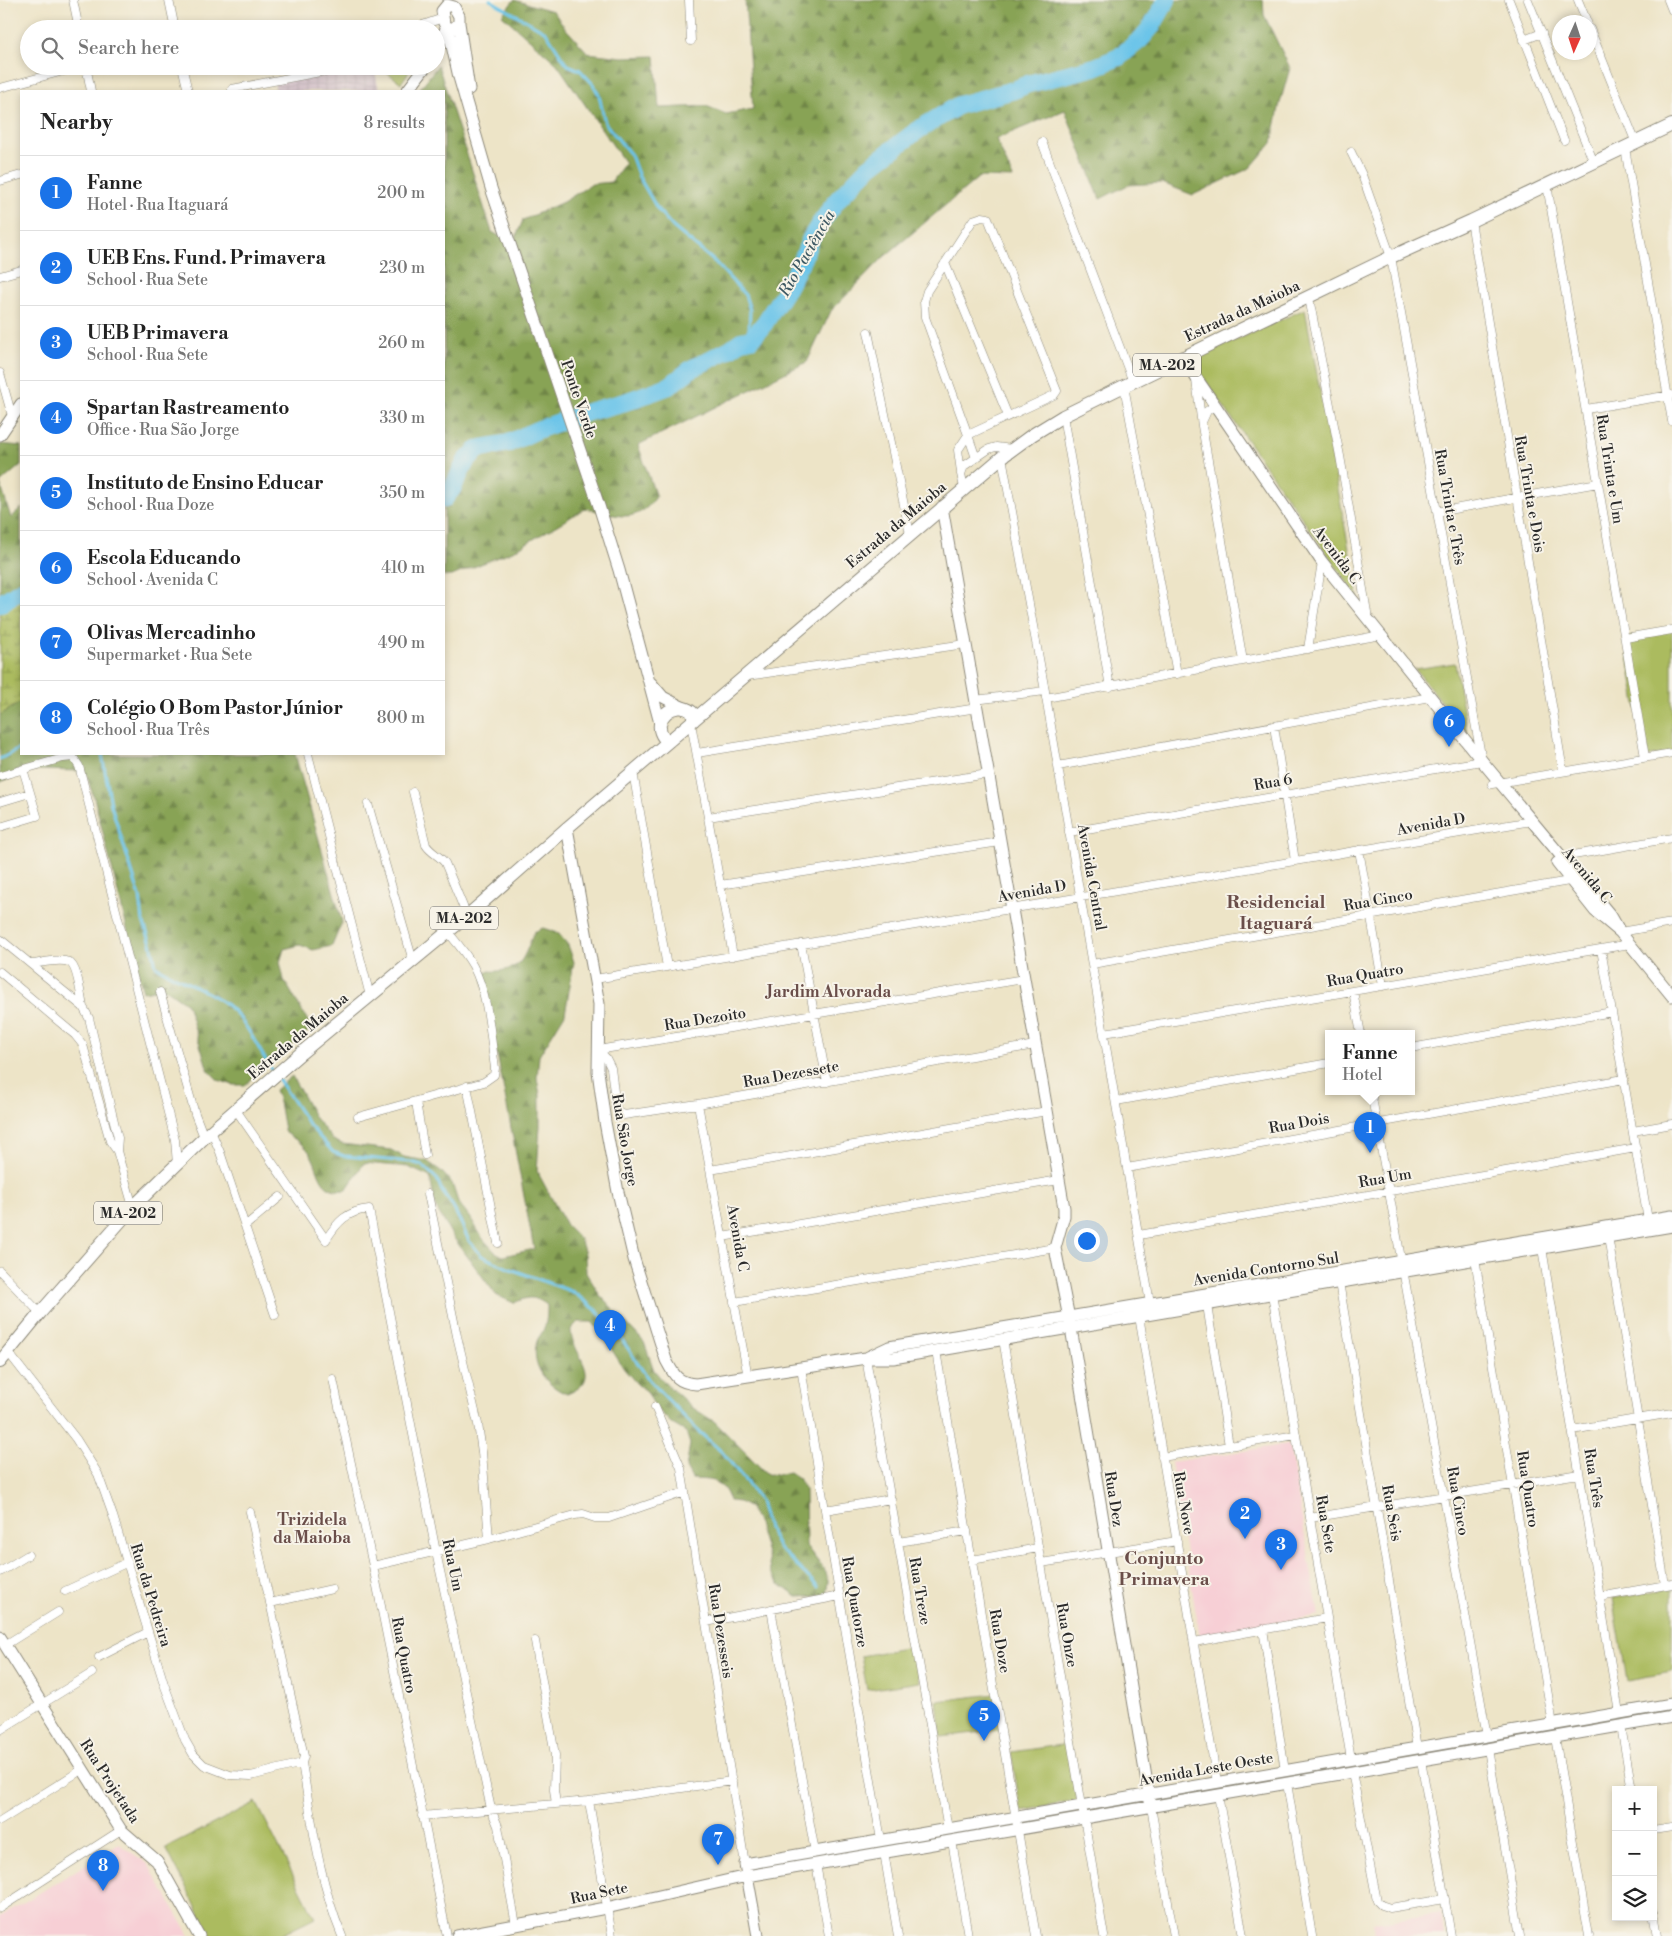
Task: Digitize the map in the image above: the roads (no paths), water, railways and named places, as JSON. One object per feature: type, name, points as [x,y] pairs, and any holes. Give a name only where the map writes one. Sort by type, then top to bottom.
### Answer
[{"type":"main road","name":"Estrada da Maioba","points":[[693,721],[964,488],[1007,453],[1063,416],[1391,257],[1672,125]]},
{"type":"main road","name":"Estrada da Maioba","points":[[684,707],[703,704],[721,696]]},
{"type":"main road","name":"MA-202","points":[[660,726],[667,712],[676,707],[684,707]]},
{"type":"main road","points":[[684,707],[692,712],[693,721]]},
{"type":"main road","name":"MA-202","points":[[670,740],[693,721]]},
{"type":"main road","name":"Estrada da Maioba","points":[[644,762],[655,744],[660,726]]},
{"type":"main road","points":[[660,726],[664,738],[670,740]]},
{"type":"main road","name":"Estrada da Maioba","points":[[2,1359],[133,1207],[208,1134],[281,1070],[467,916],[670,740]]},
{"type":"street","points":[[73,0],[77,20]]},
{"type":"street","points":[[169,0],[173,20]]},
{"type":"street","points":[[689,0],[691,41]]},
{"type":"street","points":[[1509,0],[1564,140]]},
{"type":"street","points":[[1528,0],[1594,163]]},
{"type":"street","points":[[1578,0],[1584,15]]},
{"type":"street","points":[[1668,0],[1672,10]]},
{"type":"street","points":[[446,18],[444,8],[455,4]]},
{"type":"street","name":"Ponte Verde","points":[[446,18],[491,188],[600,506],[660,726]]},
{"type":"street","points":[[1524,40],[1542,33]]},
{"type":"street","points":[[1597,49],[1631,145],[1670,395],[1672,421]]},
{"type":"street","points":[[0,88],[49,75]]},
{"type":"street","points":[[88,75],[91,90]]},
{"type":"street","points":[[183,75],[185,90]]},
{"type":"street","points":[[232,89],[304,75]]},
{"type":"street","points":[[408,90],[419,75]]},
{"type":"street","points":[[1042,142],[1128,384],[1176,674]]},
{"type":"street","name":"Rua Trinta e Três","points":[[1351,152],[1369,193],[1391,257],[1482,761]]},
{"type":"street","points":[[0,181],[20,175]]},
{"type":"street","name":"Rua Trinta e Um","points":[[1547,185],[1645,757]]},
{"type":"street","points":[[964,488],[958,450],[968,435],[1054,395],[1057,391],[988,218],[982,217],[973,220],[927,291],[924,301],[925,317],[968,435],[976,458]]},
{"type":"street","name":"Rua Trinta e Dois","points":[[1470,221],[1563,772]]},
{"type":"street","points":[[945,263],[1008,416]]},
{"type":"street","points":[[0,276],[20,270]]},
{"type":"street","points":[[1309,298],[1340,456],[1368,620]]},
{"type":"street","points":[[868,332],[910,534]]},
{"type":"street","name":"Avenida C","points":[[1182,357],[1322,562],[1482,761],[1496,783],[1576,880],[1611,916],[1620,932],[1672,996]]},
{"type":"street","points":[[0,373],[12,416]]},
{"type":"street","points":[[1196,378],[1202,426],[1243,661]]},
{"type":"street","points":[[1586,409],[1670,395]]},
{"type":"street","points":[[0,434],[20,405]]},
{"type":"street","points":[[1202,426],[1206,413],[1215,405]]},
{"type":"street","points":[[1063,416],[1110,687]]},
{"type":"street","points":[[961,472],[964,466],[992,448],[1007,453]]},
{"type":"street","name":"Avenida Central","points":[[1007,453],[1069,832],[1150,1303]]},
{"type":"street","points":[[1437,512],[1598,482]]},
{"type":"street","points":[[942,507],[1059,1180],[1064,1216],[1055,1248],[1069,1322]]},
{"type":"street","points":[[1308,649],[1322,562]]},
{"type":"street","points":[[1625,638],[1672,630]]},
{"type":"street","points":[[696,753],[976,704],[1110,687],[1380,635]]},
{"type":"street","points":[[745,676],[965,644]]},
{"type":"street","name":"Ponte Verde","points":[[646,675],[662,697],[684,707]]},
{"type":"street","points":[[1058,766],[1430,697]]},
{"type":"street","points":[[693,721],[696,753],[733,956]]},
{"type":"street","points":[[1274,726],[1295,861]]},
{"type":"street","points":[[1496,783],[1672,753]]},
{"type":"street","points":[[308,755],[370,996]]},
{"type":"street","points":[[0,776],[73,757],[79,766],[173,1131],[177,1164]]},
{"type":"street","name":"Rua 6","points":[[1069,832],[1482,761]]},
{"type":"street","points":[[0,827],[37,816],[23,769]]},
{"type":"street","points":[[633,772],[667,967]]},
{"type":"street","points":[[708,817],[988,774]]},
{"type":"street","points":[[413,792],[426,845],[429,850],[445,863],[467,916]]},
{"type":"street","points":[[0,802],[30,793]]},
{"type":"street","points":[[368,804],[413,961]]},
{"type":"street","name":"Avenida C","points":[[1528,821],[1562,857],[1576,880]]},
{"type":"street","name":"Avenida D","points":[[595,979],[1528,821]]},
{"type":"street","name":"Rua São Jorge","points":[[567,828],[595,979],[600,1024],[598,1071],[618,1192],[634,1259],[666,1360],[673,1373],[684,1383],[696,1384],[748,1377]]},
{"type":"street","points":[[1562,857],[1672,838]]},
{"type":"street","points":[[720,885],[1000,842]]},
{"type":"street","points":[[1359,850],[1383,986]]},
{"type":"street","name":"Rua Cinco","points":[[1092,964],[1576,880]]},
{"type":"street","points":[[1620,932],[1672,923]]},
{"type":"street","points":[[358,1117],[416,1102],[491,1078],[494,1075],[495,1068],[486,1007],[478,980],[473,966],[462,948],[448,932]]},
{"type":"street","points":[[0,939],[83,1007],[90,1018],[118,1138],[117,1151]]},
{"type":"street","points":[[801,944],[826,1082]]},
{"type":"street","name":"Rua Quatro","points":[[1104,1033],[1630,944]]},
{"type":"street","points":[[1601,949],[1648,1220]]},
{"type":"street","points":[[32,964],[62,961],[73,965],[83,1007]]},
{"type":"street","points":[[0,972],[75,1034],[83,1045],[110,1140],[117,1151],[133,1207]]},
{"type":"street","name":"Rua Dezoito","points":[[598,1050],[1024,979]]},
{"type":"street","points":[[1353,991],[1360,1030]]},
{"type":"street","points":[[160,992],[195,1114],[220,1152],[275,1315]]},
{"type":"street","points":[[1415,1047],[1612,1012]]},
{"type":"street","points":[[83,1045],[95,1041]]},
{"type":"street","name":"Rua Dezessete","points":[[598,1050],[606,1058],[611,1068],[616,1108],[619,1113],[624,1115],[698,1104],[1035,1045]]},
{"type":"street","points":[[1116,1101],[1325,1064]]},
{"type":"street","name":"Rua Dois","points":[[1127,1168],[1624,1079]]},
{"type":"street","points":[[467,1086],[498,1243]]},
{"type":"street","name":"Rua Cinco","points":[[1371,1095],[1487,1736]]},
{"type":"street","points":[[416,1102],[425,1154]]},
{"type":"street","name":"Avenida C","points":[[698,1104],[748,1377]]},
{"type":"street","name":"Rua Um","points":[[236,1110],[326,1240],[335,1226],[344,1217],[359,1210],[369,1209],[436,1552],[491,1809],[498,1826],[516,1925]]},
{"type":"street","points":[[710,1170],[1047,1111]]},
{"type":"street","points":[[1633,1131],[1672,1124]]},
{"type":"street","name":"Rua Um","points":[[1138,1235],[1636,1148]]},
{"type":"street","points":[[722,1237],[1059,1180]]},
{"type":"street","points":[[428,1194],[478,1424],[489,1539]]},
{"type":"street","points":[[245,1226],[280,1197]]},
{"type":"street","name":"Avenida Contorno Sul","points":[[748,1377],[866,1358],[892,1358],[936,1351],[1003,1339],[1150,1303],[1402,1266],[1672,1216]]},
{"type":"street","name":"Avenida Contorno Sul","points":[[866,1358],[889,1347],[1069,1322],[1139,1316],[1339,1282],[1402,1266],[1476,1259],[1672,1226]]},
{"type":"street","points":[[1599,1597],[1669,1584],[1638,1419],[1608,1236]]},
{"type":"street","points":[[734,1302],[1055,1248]]},
{"type":"street","name":"Rua Três","points":[[1542,1248],[1618,1713]]},
{"type":"street","name":"Rua Quatro","points":[[1476,1259],[1553,1724]]},
{"type":"street","points":[[0,1271],[40,1313]]},
{"type":"street","name":"Rua Seis","points":[[1339,1282],[1417,1748]]},
{"type":"street","name":"Rua Sete","points":[[1272,1294],[1351,1759]]},
{"type":"street","points":[[1208,1305],[1229,1446]]},
{"type":"street","name":"Rua Nove","points":[[1139,1316],[1217,1782]]},
{"type":"street","name":"Rua Dez","points":[[1069,1322],[1151,1807]]},
{"type":"street","name":"Rua Onze","points":[[1003,1339],[1104,1936]]},
{"type":"street","name":"Rua Doze","points":[[936,1351],[1036,1936]]},
{"type":"street","name":"Rua Treze","points":[[866,1358],[948,1829]]},
{"type":"street","name":"Rua da Pedreira","points":[[2,1359],[76,1438],[98,1474],[128,1562],[148,1632],[185,1740],[193,1754],[204,1765],[230,1775],[251,1776],[302,1763]]},
{"type":"street","name":"Rua Quatorze","points":[[801,1368],[881,1840]]},
{"type":"street","name":"Rua Quatro","points":[[333,1379],[373,1566],[446,1936]]},
{"type":"street","name":"Rua Dezesseis","points":[[655,1407],[681,1468],[745,1864]]},
{"type":"street","points":[[1572,1430],[1672,1413]]},
{"type":"street","points":[[1162,1457],[1296,1435]]},
{"type":"street","points":[[1310,1518],[1579,1474]]},
{"type":"street","points":[[373,1566],[489,1539],[575,1515],[583,1514],[602,1519],[608,1518],[685,1492]]},
{"type":"street","points":[[825,1510],[890,1499]]},
{"type":"street","points":[[250,1512],[304,1756],[302,1763],[315,1844],[326,1891],[342,1936]]},
{"type":"street","points":[[898,1542],[967,1531]]},
{"type":"street","points":[[1040,1563],[1177,1541]]},
{"type":"street","points":[[972,1560],[1038,1548]]},
{"type":"street","points":[[0,1572],[28,1555]]},
{"type":"street","points":[[65,1591],[128,1562]]},
{"type":"street","points":[[270,1603],[332,1588]]},
{"type":"street","points":[[706,1622],[840,1596]]},
{"type":"street","points":[[771,1609],[815,1852]]},
{"type":"street","points":[[3,1641],[58,1612]]},
{"type":"street","points":[[1194,1642],[1327,1618]]},
{"type":"street","points":[[1263,1629],[1285,1771]]},
{"type":"street","points":[[99,1657],[148,1632]]},
{"type":"street","name":"Rua Projetada","points":[[3,1641],[121,1830],[158,1861],[199,1936]]},
{"type":"street","points":[[534,1641],[555,1755],[554,1790],[556,1804]]},
{"type":"street","points":[[0,1730],[92,1673]]},
{"type":"street","name":"Avenida Leste Oeste","points":[[745,1864],[1672,1704]]},
{"type":"street","name":"Avenida Leste Oeste","points":[[748,1876],[1672,1717]]},
{"type":"street","points":[[1621,1726],[1631,1786]]},
{"type":"street","points":[[1555,1737],[1589,1936]]},
{"type":"street","points":[[1488,1749],[1520,1936]]},
{"type":"street","points":[[1421,1760],[1451,1936]]},
{"type":"street","points":[[0,1821],[83,1769]]},
{"type":"street","points":[[1352,1772],[1376,1900],[1381,1905],[1390,1908],[1445,1899]]},
{"type":"street","points":[[422,1816],[589,1801],[732,1780]]},
{"type":"street","points":[[1287,1783],[1312,1936]]},
{"type":"street","points":[[1218,1795],[1242,1936]]},
{"type":"street","points":[[589,1801],[612,1936]]},
{"type":"street","points":[[1151,1807],[1174,1936]]},
{"type":"street","points":[[1657,1829],[1672,1827]]},
{"type":"street","points":[[0,1908],[121,1830]]},
{"type":"street","points":[[952,1841],[968,1936]]},
{"type":"street","points":[[884,1852],[898,1936]]},
{"type":"street","points":[[745,1864],[758,1936]]},
{"type":"street","points":[[816,1864],[829,1936]]},
{"type":"street","name":"Rua Sete","points":[[457,1936],[606,1908],[748,1876]]},
{"type":"street","points":[[1654,1921],[1657,1936]]},
{"type":"waterway","points":[[490,0],[546,32],[568,65],[580,70],[593,84],[599,95],[605,123],[631,155],[639,177],[658,210],[673,227],[715,262],[745,295],[750,310],[749,329],[741,341]]},
{"type":"waterway","name":"Rio Paciência","points":[[445,498],[452,489],[466,461],[476,451],[482,448],[509,443],[537,430],[669,386],[691,369],[730,349],[741,341],[751,339],[764,324],[787,288],[819,225],[838,199],[868,168],[918,130],[959,105],[1014,90],[1028,84],[1095,67],[1119,57],[1141,39],[1152,26],[1167,0]]},
{"type":"waterway","name":"Rio Paciência","points":[[0,604],[20,591]]},
{"type":"waterway","points":[[0,759],[20,749]]},
{"type":"waterway","points":[[102,755],[111,805],[140,897],[143,921],[151,943],[156,966],[227,1005],[247,1028],[273,1072]]},
{"type":"waterway","points":[[277,1077],[309,1125],[333,1152],[344,1156],[411,1162],[422,1165],[437,1179],[469,1241],[482,1256],[508,1268],[573,1292],[595,1309],[621,1338],[649,1380],[697,1430],[722,1452],[747,1483],[760,1501],[765,1520],[778,1547],[818,1587]]},
{"type":"place","name":"Escola Educando","points":[[1449,747]]},
{"type":"place","name":"Fanne","points":[[1370,1153]]},
{"type":"place","name":"Spartan Rastreamento","points":[[610,1351]]},
{"type":"place","name":"UEB Ens. Fund. Primavera","points":[[1245,1539]]},
{"type":"place","name":"UEB Primavera","points":[[1281,1570]]},
{"type":"place","name":"Instituto de Ensino Educar","points":[[984,1741]]},
{"type":"place","name":"Olivas Mercadinho","points":[[718,1865]]},
{"type":"place","name":"Colégio O Bom Pastor Júnior","points":[[103,1891]]},
{"type":"district","name":"Residencial Itaguará","points":[[1276,912]]},
{"type":"district","name":"Jardim Alvorada","points":[[829,991]]},
{"type":"district","name":"Trizidela da Maioba","points":[[312,1528]]},
{"type":"district","name":"Conjunto Primavera","points":[[1164,1568]]}]
